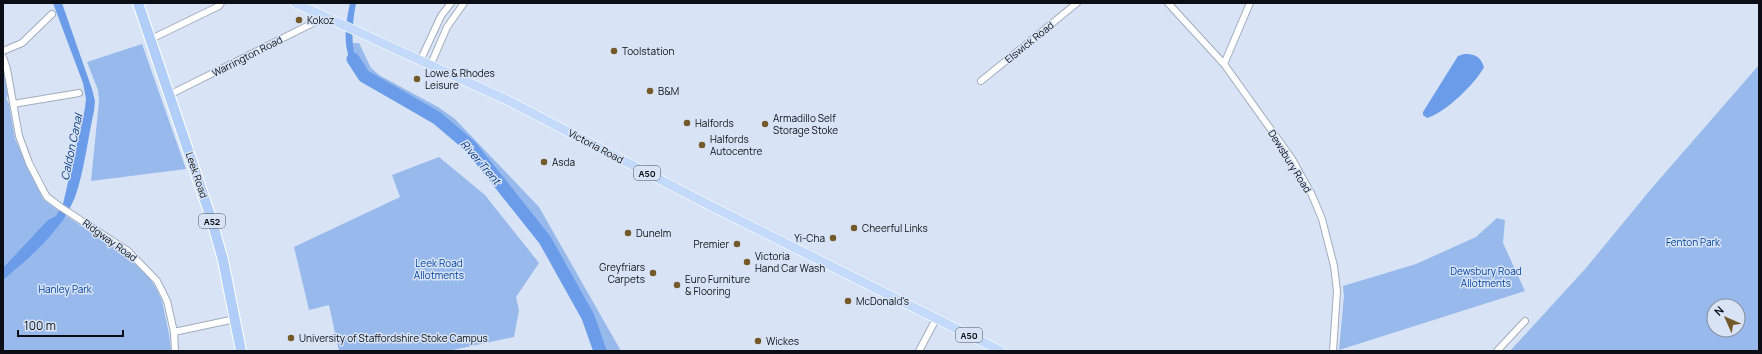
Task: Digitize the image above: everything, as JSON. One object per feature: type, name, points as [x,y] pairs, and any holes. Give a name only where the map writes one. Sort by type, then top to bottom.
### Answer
[{"type":"highway","name":"Leek Road","points":[[138,3],[149,40],[211,218],[223,260],[241,351]]},
{"type":"main road","name":"Victoria Road","points":[[295,3],[421,59],[511,102],[707,204],[1001,351]]},
{"type":"street","points":[[149,40],[219,6],[221,3]]},
{"type":"street","points":[[421,59],[441,16],[451,3]]},
{"type":"street","points":[[431,64],[447,27],[464,3]]},
{"type":"street","name":"Elswick Road","points":[[981,81],[1077,3]]},
{"type":"street","name":"Dewsbury Road","points":[[1168,3],[1224,64],[1292,159],[1312,195],[1322,219],[1334,266],[1337,291],[1333,351]]},
{"type":"street","points":[[1224,64],[1250,3]]},
{"type":"street","points":[[3,51],[22,42],[52,14]]},
{"type":"street","name":"Warrington Road","points":[[169,95],[325,17]]},
{"type":"street","name":"Ridgway Road","points":[[3,57],[19,136],[29,163],[48,197],[128,251],[157,281],[167,301],[174,332],[175,351]]},
{"type":"street","points":[[13,104],[79,93]]},
{"type":"street","points":[[174,332],[235,319]]},
{"type":"street","points":[[919,351],[936,319]]},
{"type":"street","points":[[1497,351],[1526,321]]},
{"type":"green space","points":[[351,43],[359,43],[371,68],[379,75],[438,107],[455,119],[539,207],[621,351],[604,351],[589,313],[547,236],[529,211],[474,148],[446,121],[389,88],[362,68],[357,60]]},
{"type":"green space","points":[[142,44],[186,169],[91,181],[99,101],[98,90],[87,62]]},
{"type":"green space","name":"Fenton Park","points":[[1759,65],[1759,351],[1510,351],[1586,268],[1651,189]]},
{"type":"green space","name":"Hanley Park","points":[[3,68],[8,96],[6,98],[9,104],[15,139],[43,199],[125,255],[147,275],[155,286],[162,301],[171,351],[3,351]]},
{"type":"green space","name":"Leek Road Allotments","points":[[439,157],[485,195],[539,263],[516,297],[519,310],[514,337],[448,351],[339,351],[329,305],[309,310],[294,247],[400,197],[392,175]]},
{"type":"green space","name":"Dewsbury Road Allotments","points":[[1497,218],[1505,220],[1503,243],[1525,291],[1339,350],[1344,296],[1343,286],[1416,264],[1476,237]]},
{"type":"shaded area","points":[[53,3],[62,3],[92,89],[95,101],[94,111],[81,177],[75,197],[69,209],[54,232],[44,243],[3,280],[3,268],[48,220],[56,216],[63,204],[85,108],[86,99],[83,83]]},
{"type":"shaded area","points":[[350,3],[356,3],[353,28],[353,46],[355,56],[362,73],[362,78],[350,61],[347,52],[346,23]]},
{"type":"shaded area","points":[[1464,54],[1477,56],[1481,60],[1484,67],[1480,74],[1451,104],[1427,118],[1423,115],[1423,112],[1458,56]]},
{"type":"waterway","name":"River Trent","points":[[353,59],[364,76],[437,118],[471,147],[545,240],[588,317],[600,351]]},
{"type":"place","name":"Kokoz","points":[[299,20]]},
{"type":"place","name":"Toolstation","points":[[614,51]]},
{"type":"place","name":"Lowe & Rhodes Leisure","points":[[417,79]]},
{"type":"place","name":"B&M","points":[[650,91]]},
{"type":"place","name":"Halfords","points":[[687,123]]},
{"type":"place","name":"Armadillo Self Storage Stoke","points":[[765,124]]},
{"type":"place","name":"Halfords Autocentre","points":[[702,145]]},
{"type":"place","name":"Asda","points":[[544,162]]},
{"type":"place","name":"Cheerful Links","points":[[854,228]]},
{"type":"place","name":"Dunelm","points":[[628,233]]},
{"type":"place","name":"Yi-Cha","points":[[833,238]]},
{"type":"place","name":"Premier","points":[[737,244]]},
{"type":"place","name":"Victoria Hand Car Wash","points":[[747,262]]},
{"type":"place","name":"Greyfriars Carpets","points":[[653,273]]},
{"type":"place","name":"Euro Furniture & Flooring","points":[[677,285]]},
{"type":"place","name":"McDonald's","points":[[848,301]]},
{"type":"place","name":"University of Staffordshire Stoke Campus","points":[[291,338]]},
{"type":"place","name":"Wickes","points":[[758,341]]},
{"type":"water label","name":"Caldon Canal","points":[[71,147]]}]
